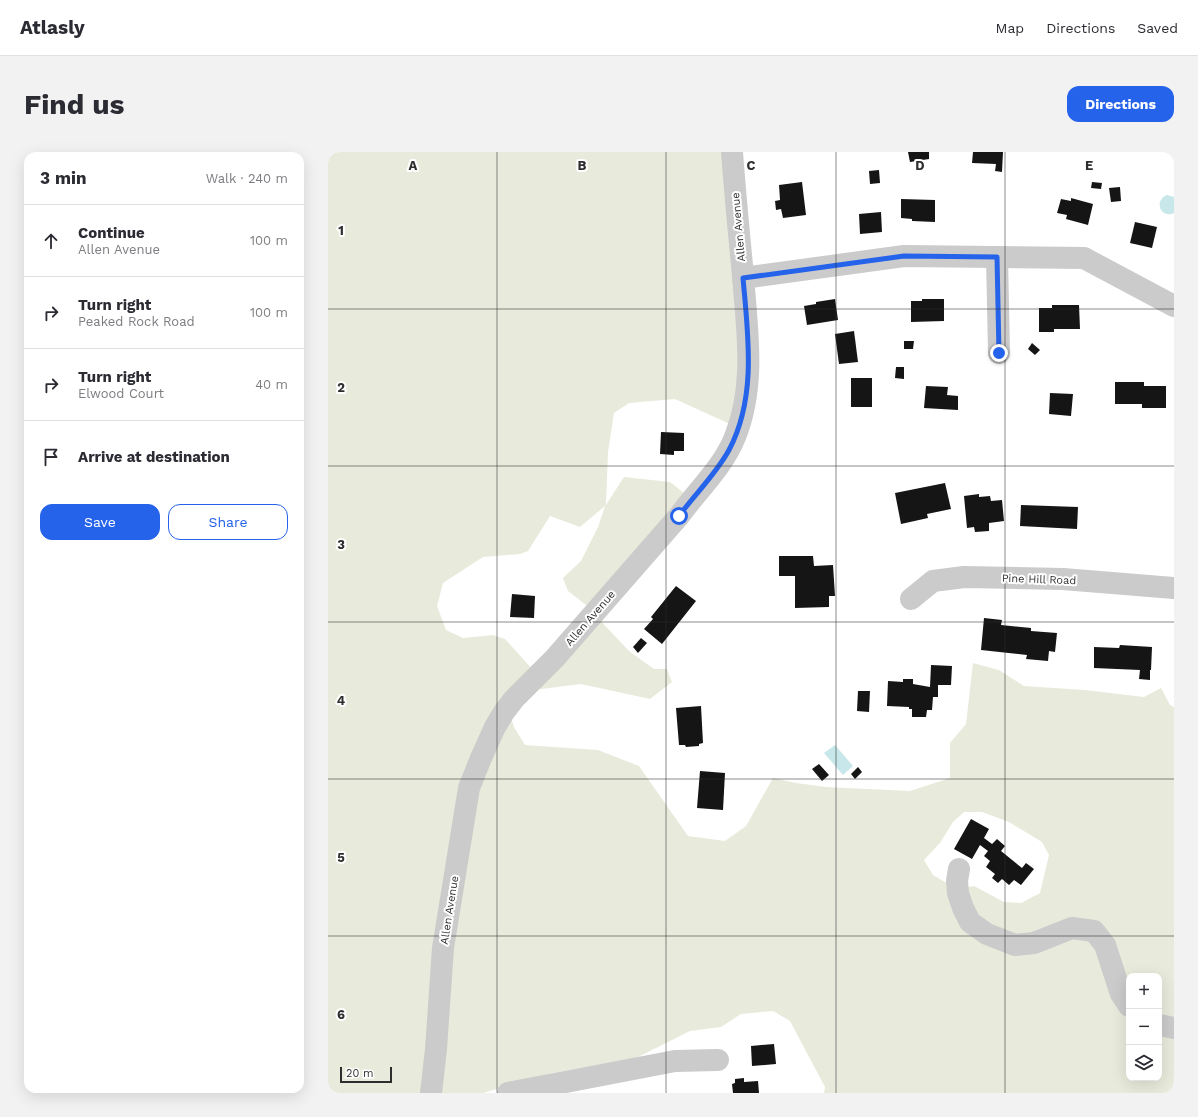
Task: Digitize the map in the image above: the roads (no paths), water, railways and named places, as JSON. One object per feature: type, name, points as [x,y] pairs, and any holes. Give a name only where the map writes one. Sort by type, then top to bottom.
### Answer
[{"type":"street","name":"Allen Avenue","points":[[431,1093],[436,1049],[442,948],[469,788],[495,727],[514,698],[555,658],[679,516],[728,451],[740,423],[749,373],[748,340],[732,152]]},
{"type":"street","points":[[743,278],[904,256],[1084,258],[1174,306]]},
{"type":"street","points":[[997,257],[999,353]]},
{"type":"street","name":"Pine Hill Road","points":[[912,599],[933,581],[964,577],[1063,579],[1174,588]]},
{"type":"street","points":[[959,870],[957,881],[958,893],[963,908],[970,922],[987,934],[1015,945],[1034,943],[1072,928],[1094,931],[1105,945],[1121,994],[1126,1002]]},
{"type":"street","points":[[1162,1026],[1174,1028]]},
{"type":"street","points":[[508,1093],[675,1061],[718,1060]]},
{"type":"water","points":[[1167,195],[1174,197],[1174,213],[1165,214],[1160,208],[1160,201]]},
{"type":"water","points":[[835,745],[853,766],[843,775],[824,753]]}]
